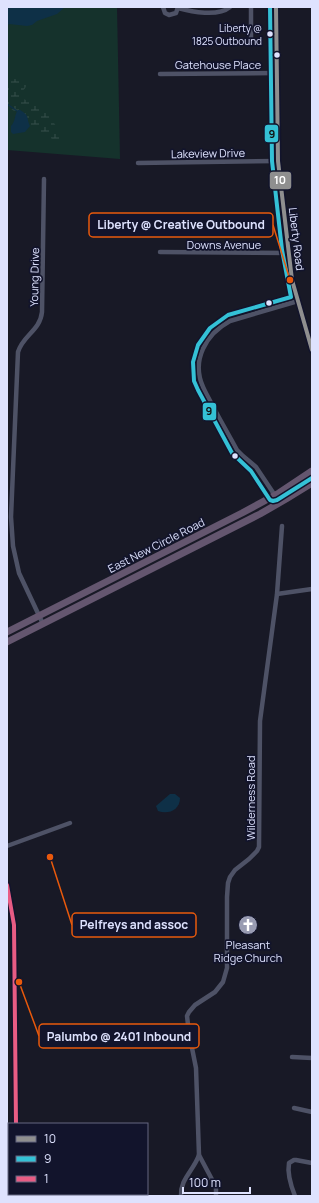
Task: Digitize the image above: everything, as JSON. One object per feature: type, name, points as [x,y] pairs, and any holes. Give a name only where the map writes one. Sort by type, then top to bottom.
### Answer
[{"type":"highway","name":"East New Circle Road","points":[[7,632],[242,513],[312,471]]},
{"type":"highway","name":"East New Circle Road","points":[[7,642],[280,503],[312,483]]},
{"type":"main road","name":"Liberty Road","points":[[276,7],[278,161],[292,280],[312,350]]},
{"type":"street","points":[[163,7],[165,12],[169,15],[174,14],[178,8],[191,11],[223,12],[230,7]]},
{"type":"street","points":[[251,7],[251,40]]},
{"type":"street","name":"Gatehouse Place","points":[[160,74],[276,73]]},
{"type":"street","name":"Lakeview Drive","points":[[138,163],[278,161]]},
{"type":"street","name":"Young Drive","points":[[43,624],[19,573],[13,546],[11,518],[18,352],[22,342],[38,326],[42,312],[44,179]]},
{"type":"street","name":"Downs Avenue","points":[[160,252],[288,253]]},
{"type":"street","points":[[280,503],[256,467],[237,450],[203,388],[199,363],[200,356],[206,342],[214,332],[224,324],[298,301]]},
{"type":"street","points":[[7,444],[14,446]]},
{"type":"street","points":[[282,526],[277,594],[312,589]]},
{"type":"street","name":"Wilderness Road","points":[[216,1196],[216,1187],[200,1155],[196,1068],[187,1016],[189,1012],[215,992],[224,982],[227,968],[228,883],[235,870],[249,859],[259,847],[260,721],[277,594]]},
{"type":"street","points":[[7,846],[70,823]]},
{"type":"street","points":[[7,884],[14,925],[16,1123]]},
{"type":"street","points":[[292,1057],[312,1058]]},
{"type":"street","points":[[294,1108],[312,1112]]},
{"type":"street","points":[[181,1196],[183,1182],[200,1155]]},
{"type":"street","points":[[295,1196],[290,1182],[288,1168],[289,1163],[296,1160],[312,1163]]},
{"type":"green space","points":[[7,7],[117,7],[120,159],[7,150]]},
{"type":"green space","points":[[7,80],[26,80],[29,83],[22,92],[21,98],[42,108],[47,113],[63,136],[60,140],[54,140],[40,132],[31,130],[14,111],[7,106]]},
{"type":"water","points":[[7,7],[65,7],[57,14],[27,26],[9,24],[7,20]]},
{"type":"water","points":[[18,110],[27,115],[30,126],[25,132],[13,134],[11,132],[11,126]]},
{"type":"water","points":[[170,794],[175,794],[180,798],[178,806],[169,812],[158,811],[156,806]]},
{"type":"waterway","points":[[7,51],[7,60]]},
{"type":"waterway","points":[[7,104],[17,111]]},
{"type":"transit line","name":"9","points":[[270,7],[272,161],[282,250],[291,297],[228,315],[210,328],[198,345],[193,362],[194,381],[232,453],[251,471],[270,500],[277,500],[312,478]]},
{"type":"transit line","name":"10","points":[[276,7],[278,161],[292,280],[312,350]]},
{"type":"transit line","name":"1","points":[[7,885],[14,925],[16,1123]]},
{"type":"place","name":"Liberty @ 1825 Outbound","points":[[270,34]]},
{"type":"place","name":"Liberty @ Creative Outbound","points":[[290,280]]},
{"type":"place","name":"Pelfreys and assoc","points":[[50,857]]},
{"type":"place","name":"Pleasant Ridge Church","points":[[248,925]]},
{"type":"place","name":"Palumbo @ 2401 Inbound","points":[[19,982]]}]
